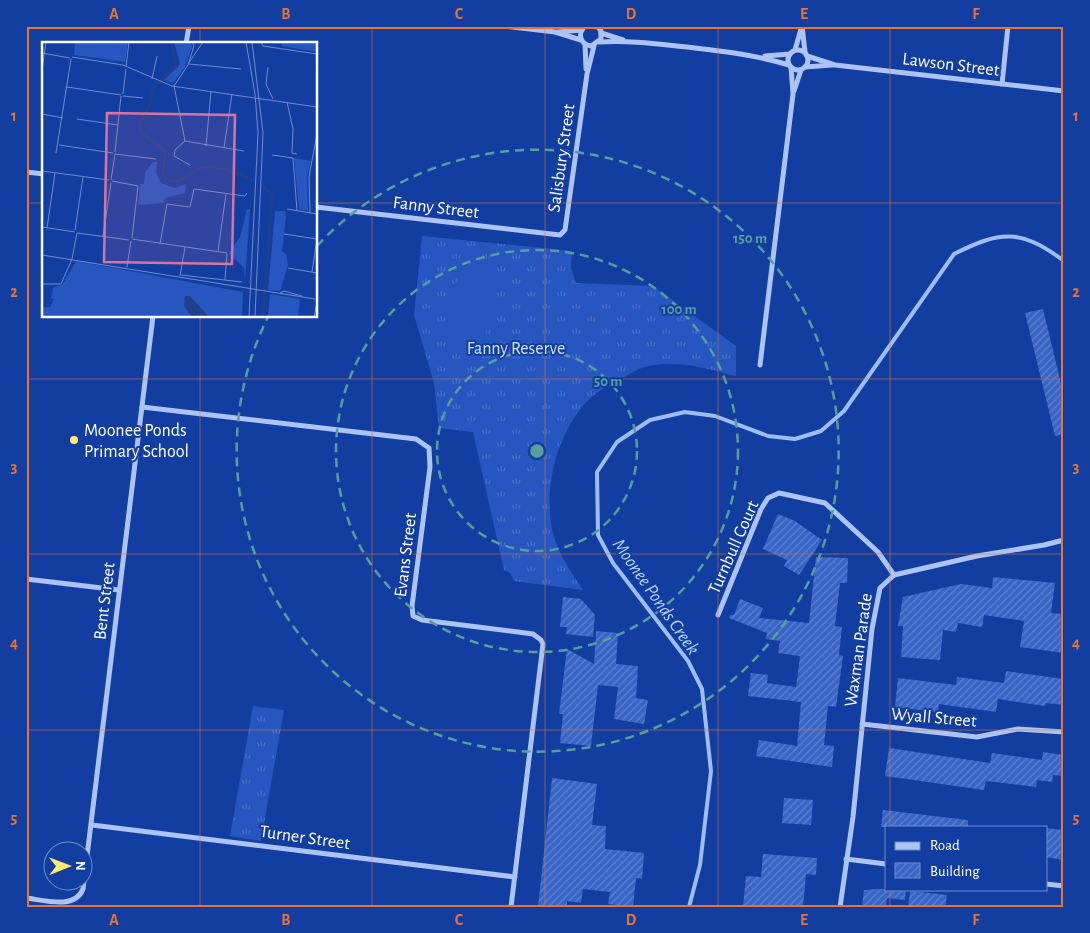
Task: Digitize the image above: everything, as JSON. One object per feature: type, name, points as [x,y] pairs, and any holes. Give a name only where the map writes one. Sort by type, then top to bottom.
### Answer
[{"type":"street","points":[[186,42],[188,26]]},
{"type":"street","points":[[503,26],[555,32],[594,46],[599,42],[602,33]]},
{"type":"street","points":[[760,365],[792,94],[790,66],[792,52],[802,26]]},
{"type":"street","points":[[792,94],[803,68],[806,54],[802,26]]},
{"type":"street","points":[[1002,84],[1008,26]]},
{"type":"street","points":[[598,27],[602,33],[626,40],[762,56],[790,66]]},
{"type":"street","points":[[555,32],[583,28]]},
{"type":"street","name":"Salisbury Street","points":[[583,28],[587,74]]},
{"type":"street","points":[[599,42],[626,40]]},
{"type":"street","name":"Salisbury Street","points":[[553,235],[560,235],[565,230],[587,74],[594,46]]},
{"type":"street","points":[[762,56],[792,52]]},
{"type":"street","name":"Lawson Street","points":[[792,52],[806,54],[835,65]]},
{"type":"street","name":"Lawson Street","points":[[790,66],[803,68],[835,65],[1064,91]]},
{"type":"street","points":[[26,172],[42,174]]},
{"type":"street","name":"Fanny Street","points":[[318,207],[553,235]]},
{"type":"street","name":"Bent Street","points":[[26,898],[70,902],[78,898],[83,888],[153,318]]},
{"type":"street","name":"Evans Street","points":[[142,406],[416,439],[428,448],[430,467],[412,606],[413,616],[422,620],[533,634],[542,640],[543,644],[511,907]]},
{"type":"street","name":"Turnbull Court","points":[[718,615],[762,508],[768,498],[780,493],[825,503],[878,552],[894,575]]},
{"type":"street","name":"Waxman Parade","points":[[840,907],[853,817],[876,598],[884,582],[894,575],[978,556],[1064,540]]},
{"type":"street","points":[[26,579],[119,590]]},
{"type":"street","name":"Wyall Street","points":[[862,724],[977,737],[1018,729],[1064,732]]},
{"type":"street","name":"Turner Street","points":[[92,825],[515,877]]},
{"type":"street","points":[[846,859],[885,864]]},
{"type":"street","points":[[1048,884],[1064,886]]},
{"type":"green space","name":"Fanny Reserve","points":[[422,236],[572,251],[571,267],[576,283],[653,286],[736,346],[736,376],[685,365],[664,364],[647,366],[596,393],[586,402],[573,420],[565,434],[554,465],[551,481],[550,513],[557,546],[583,590],[514,581],[510,573],[504,570],[473,432],[439,428],[434,383],[414,315]]},
{"type":"green space","points":[[481,263],[490,270],[494,278],[485,341],[478,353],[465,355],[454,352],[451,345],[448,328],[450,302],[454,286],[467,265]]},
{"type":"green space","points":[[253,706],[284,710],[261,841],[230,836]]},
{"type":"building","points":[[1043,309],[1064,396],[1064,434],[1055,436],[1025,313]]},
{"type":"building","points":[[778,514],[795,521],[822,540],[799,575],[784,566],[787,560],[763,549]]},
{"type":"building","points":[[816,557],[848,558],[847,583],[840,583],[835,626],[842,627],[839,655],[843,656],[836,707],[828,706],[824,745],[834,746],[832,767],[756,756],[759,740],[797,746],[801,702],[748,696],[751,673],[768,675],[767,683],[796,687],[800,656],[778,653],[780,641],[766,639],[767,633],[729,618],[730,615],[734,615],[740,599],[763,608],[759,618],[809,623]]},
{"type":"building","points":[[993,577],[1055,583],[1051,613],[1064,614],[1064,653],[1020,647],[1024,621],[984,615],[982,627],[958,623],[956,632],[943,630],[940,660],[901,657],[903,626],[898,626],[903,597],[961,584],[992,588]]},
{"type":"building","points":[[563,597],[581,599],[595,615],[593,637],[566,634],[567,627],[560,627]]},
{"type":"building","points":[[596,631],[618,633],[616,664],[638,666],[636,698],[648,700],[644,724],[614,719],[618,687],[598,685],[591,746],[560,743],[563,714],[559,714],[567,649],[594,664]]},
{"type":"building","points":[[1006,671],[1064,679],[1064,705],[1046,703],[1045,706],[998,699],[996,712],[939,704],[938,712],[895,707],[898,678],[956,685],[957,677],[1004,683]]},
{"type":"building","points":[[889,748],[990,763],[992,753],[1042,760],[1043,752],[1064,755],[1064,776],[1053,775],[1052,782],[1037,780],[1036,787],[986,781],[984,790],[885,776]]},
{"type":"building","points":[[552,778],[597,784],[592,825],[606,826],[605,849],[644,853],[642,879],[636,878],[633,907],[608,904],[610,892],[583,889],[581,903],[567,901],[567,907],[538,907]]},
{"type":"building","points":[[784,798],[813,800],[811,825],[782,823]]},
{"type":"building","points":[[883,810],[968,820],[968,826],[881,827]]},
{"type":"building","points":[[1048,828],[1064,830],[1064,860],[1048,857]]},
{"type":"building","points":[[763,854],[817,858],[816,875],[806,874],[803,907],[743,907],[746,876],[761,877]]},
{"type":"building","points":[[864,890],[906,890],[905,900],[887,898],[886,907],[862,907]]},
{"type":"building","points":[[910,891],[947,895],[945,907],[908,907]]},
{"type":"waterway","name":"Moonee Ponds Creek","points":[[689,907],[700,865],[711,771],[702,689],[688,661],[613,563],[598,535],[597,472],[617,442],[650,420],[685,412],[715,416],[768,436],[795,439],[821,431],[844,411],[954,254],[970,246],[997,237],[1010,237],[1022,238],[1035,243],[1064,261]]},
{"type":"place","name":"Moonee Ponds Primary School","points":[[74,440]]}]
